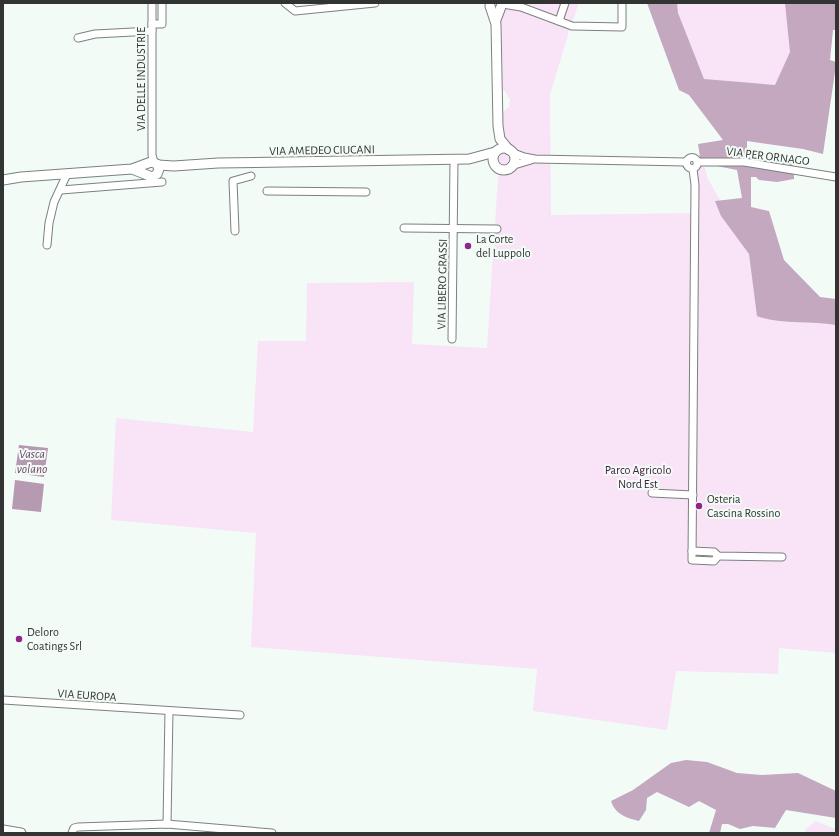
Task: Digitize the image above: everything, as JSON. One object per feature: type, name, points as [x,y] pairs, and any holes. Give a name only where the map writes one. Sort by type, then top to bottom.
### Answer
[{"type":"main road","points":[[488,4],[495,7],[502,4]]},
{"type":"main road","points":[[488,4],[496,24]]},
{"type":"main road","points":[[502,4],[498,13],[496,24],[498,120],[502,141],[514,159],[511,166]]},
{"type":"main road","points":[[496,166],[493,160],[500,135]]},
{"type":"main road","name":"VIA AMEDEO CIUCANI","points":[[3,180],[21,177],[132,169],[152,165],[174,166],[218,163],[454,160],[470,159],[496,152],[503,148],[510,151]]},
{"type":"main road","name":"VIA AMEDEO CIUCANI","points":[[470,159],[483,161],[504,170],[511,166]]},
{"type":"main road","points":[[3,831],[21,833]]},
{"type":"street","name":"VIA DELLE INDUSTRIE","points":[[152,3],[152,165]]},
{"type":"street","points":[[78,38],[95,34],[152,28],[162,24],[162,3]]},
{"type":"street","points":[[285,3],[290,9],[295,11],[375,3]]},
{"type":"street","points":[[514,3],[572,26],[622,28],[622,3]]},
{"type":"street","points":[[559,21],[565,3]]},
{"type":"street","points":[[502,4],[521,7]]},
{"type":"street","name":"VIA AMEDEO CIUCANI","points":[[510,151],[522,157],[535,159],[686,162]]},
{"type":"street","points":[[691,157],[695,158],[697,162],[697,166],[693,168],[688,167],[686,162],[691,157]]},
{"type":"street","name":"VIA AMEDEO CIUCANI","points":[[511,166],[535,159]]},
{"type":"street","name":"VIA LIBERO GRASSI","points":[[452,339],[455,229],[454,160]]},
{"type":"street","name":"VIA PER ORNAGO","points":[[697,162],[744,162],[836,177]]},
{"type":"street","points":[[693,168],[695,185],[692,551],[714,552],[718,556],[782,557]]},
{"type":"street","points":[[47,245],[48,223],[54,202],[61,190],[67,174]]},
{"type":"street","points":[[235,231],[233,181],[251,176]]},
{"type":"street","points":[[61,190],[162,182]]},
{"type":"street","points":[[267,192],[366,192]]},
{"type":"street","name":"VIA LIBERO GRASSI","points":[[404,228],[497,229]]},
{"type":"street","points":[[652,493],[693,495]]},
{"type":"street","name":"VIA EUROPA","points":[[3,700],[240,714]]},
{"type":"street","points":[[167,824],[169,711]]},
{"type":"street","points":[[72,833],[74,828],[78,827],[167,824],[272,833]]},
{"type":"green space","name":"Parco Agricolo Nord Est","points":[[501,3],[579,3],[550,95],[551,215],[694,213],[696,155],[701,156],[708,179],[728,214],[836,314],[836,653],[779,648],[778,674],[676,671],[667,730],[533,711],[537,669],[251,647],[256,533],[111,520],[116,418],[253,432],[258,341],[306,341],[307,283],[414,282],[412,344],[487,348],[498,177],[505,167],[497,164],[496,158],[499,153],[502,113],[509,107],[510,99],[503,89]]},
{"type":"green space","points":[[675,3],[828,3],[779,92],[700,81],[680,31]]},
{"type":"green space","points":[[815,821],[836,829],[836,833],[805,833],[806,829]]},
{"type":"shaded area","points":[[647,3],[677,3],[678,13],[704,79],[775,85],[790,52],[785,3],[836,3],[836,30],[833,30],[830,60],[836,62],[836,65],[823,154],[803,149],[747,141],[747,157],[794,164],[794,179],[777,182],[759,180],[756,177],[751,177],[751,207],[769,211],[784,260],[820,297],[836,299],[836,325],[766,319],[757,316],[749,254],[721,216],[715,201],[742,198],[737,170],[701,163],[698,144],[723,140],[689,95],[679,90]]},
{"type":"shaded area","points":[[686,760],[707,762],[737,773],[762,775],[798,773],[836,791],[836,818],[786,810],[775,828],[753,826],[740,829],[728,824],[722,824],[720,833],[709,833],[716,810],[699,801],[689,807],[657,792],[647,798],[646,810],[639,821],[625,817],[615,809],[611,801],[633,790],[671,763]]},
{"type":"water","name":"Vasca volano","points":[[19,445],[48,448],[44,477],[15,473]]},
{"type":"water","name":"Vasca volano","points":[[15,480],[44,484],[41,512],[12,509]]},
{"type":"place","name":"La Corte del Luppolo","points":[[468,246]]},
{"type":"place","name":"Osteria Cascina Rossino","points":[[699,506]]},
{"type":"place","name":"Deloro Coatings Srl","points":[[19,639]]}]
